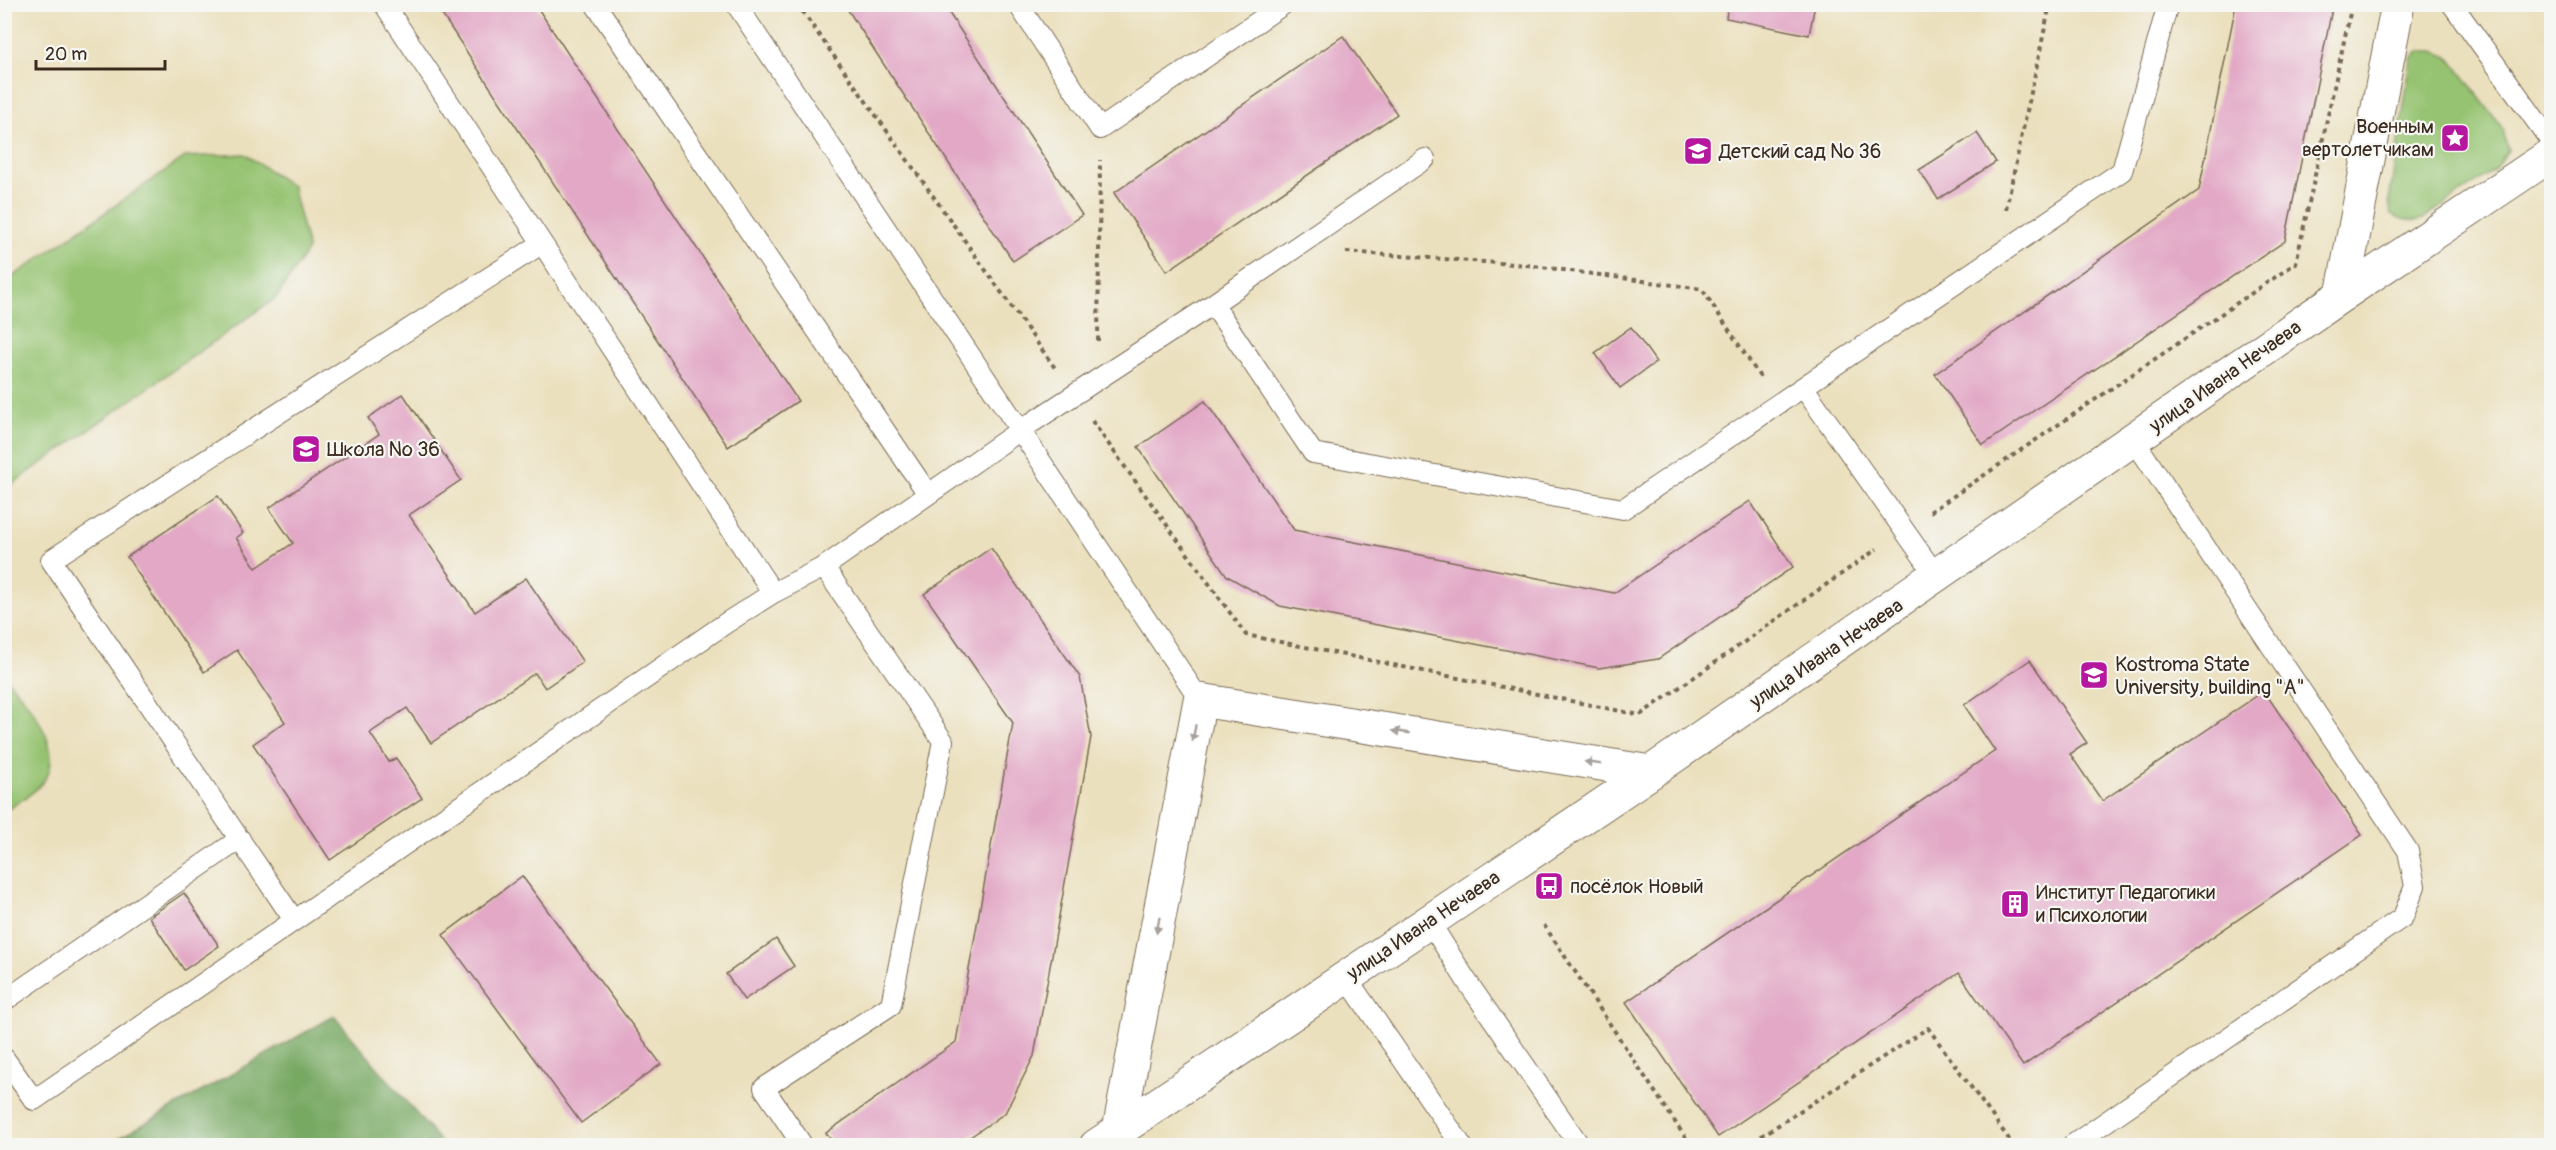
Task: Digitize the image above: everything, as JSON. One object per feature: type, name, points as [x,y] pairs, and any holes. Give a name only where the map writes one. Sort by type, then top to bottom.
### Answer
[{"type":"street","points":[[2342,295],[2398,4]]},
{"type":"street","name":"улица Ивана Нечаева","points":[[1107,1138],[1651,772],[1937,577],[2342,295],[2552,154]]},
{"type":"street","points":[[1107,1138],[1200,700],[1651,772]]},
{"type":"lane","points":[[384,4],[773,593]]},
{"type":"lane","points":[[595,4],[928,494]]},
{"type":"lane","points":[[736,4],[1200,700]]},
{"type":"lane","points":[[1018,4],[1100,129],[1284,4]]},
{"type":"lane","points":[[1213,304],[1313,453],[1623,509],[2122,171],[2168,4]]},
{"type":"lane","points":[[2452,4],[2552,143]]},
{"type":"lane","points":[[4,1058],[34,1100],[716,629],[773,593],[824,567],[1019,430],[1213,304],[1425,159]]},
{"type":"lane","points":[[294,920],[51,560],[541,244]]},
{"type":"lane","points":[[1804,387],[1937,577]]},
{"type":"lane","points":[[2071,1146],[2403,917],[2415,886],[2408,851],[2134,440]]},
{"type":"lane","points":[[803,1146],[764,1088],[891,1005],[943,741],[824,567]]},
{"type":"lane","points":[[4,1001],[240,839]]},
{"type":"lane","points":[[1429,921],[1466,980],[1580,1146]]},
{"type":"lane","points":[[1346,977],[1462,1146]]},
{"type":"path","points":[[1996,257],[2050,4]]},
{"type":"path","points":[[2296,263],[2352,4]]},
{"type":"path","points":[[1098,380],[1100,129]]},
{"type":"path","points":[[1903,530],[2296,263],[2354,230]]},
{"type":"path","points":[[1295,249],[1527,265],[1702,289],[1778,405]]},
{"type":"path","points":[[1544,925],[1691,1146]]},
{"type":"path","points":[[1746,1146],[1928,1028],[2014,1146]]},
{"type":"green space","points":[[2420,51],[2434,51],[2449,57],[2503,129],[2508,151],[2497,168],[2423,219],[2410,221],[2391,213],[2389,201],[2411,59]]},
{"type":"green space","points":[[245,154],[292,186],[308,249],[277,297],[5,489],[5,282],[185,157]]},
{"type":"green space","points":[[4,677],[23,697],[41,724],[51,753],[50,767],[45,779],[37,789],[5,811]]},
{"type":"green space","points":[[334,1016],[443,1145],[107,1145]]},
{"type":"building","points":[[435,4],[535,4],[798,401],[728,447]]},
{"type":"building","points":[[844,4],[943,4],[1082,215],[1013,261]]},
{"type":"building","points":[[2236,4],[2333,4],[2285,241],[1983,445],[1935,374],[2199,190]]},
{"type":"building","points":[[1728,5],[1815,5],[1809,35],[1726,18]]},
{"type":"building","points":[[1343,36],[1397,114],[1167,271],[1114,193]]},
{"type":"building","points":[[1977,133],[1996,162],[1938,199],[1919,170]]},
{"type":"building","points":[[1631,327],[1656,362],[1620,388],[1595,353]]},
{"type":"building","points":[[403,394],[461,480],[409,515],[475,612],[526,578],[583,662],[545,688],[535,673],[431,743],[407,708],[370,733],[389,762],[396,758],[422,798],[330,860],[253,744],[285,722],[237,650],[204,672],[127,557],[218,496],[243,533],[236,538],[256,568],[293,543],[269,508],[379,434],[368,418]]},
{"type":"building","points":[[1205,401],[1294,530],[1614,593],[1750,501],[1793,567],[1658,659],[1599,668],[1280,606],[1227,576],[1138,447]]},
{"type":"building","points":[[991,548],[1080,677],[1091,737],[1034,1056],[1005,1113],[957,1146],[835,1146],[826,1133],[956,1042],[1013,723],[924,594]]},
{"type":"building","name":"Институт Педагогики и Психологии","points":[[2030,660],[2087,743],[2070,754],[2102,801],[2264,691],[2362,835],[2023,1066],[1959,973],[1718,1137],[1626,1002],[1995,751],[1964,705]]},
{"type":"building","points":[[522,876],[661,1064],[581,1123],[443,935]]},
{"type":"building","points":[[184,893],[219,946],[184,970],[149,917]]},
{"type":"building","points":[[776,939],[794,966],[744,1000],[726,974]]},
{"type":"place","name":"Военным вертолетчикам","points":[[2455,138]]},
{"type":"place","name":"Детский сад № 36","points":[[1698,151]]},
{"type":"place","name":"Школа № 36","points":[[306,449]]},
{"type":"place","name":"Kostroma State University, building \"A\"","points":[[2094,675]]},
{"type":"place","name":"посёлок Новый","points":[[1549,886]]},
{"type":"place","name":"Институт Педагогики и Психологии","points":[[2015,904]]}]
